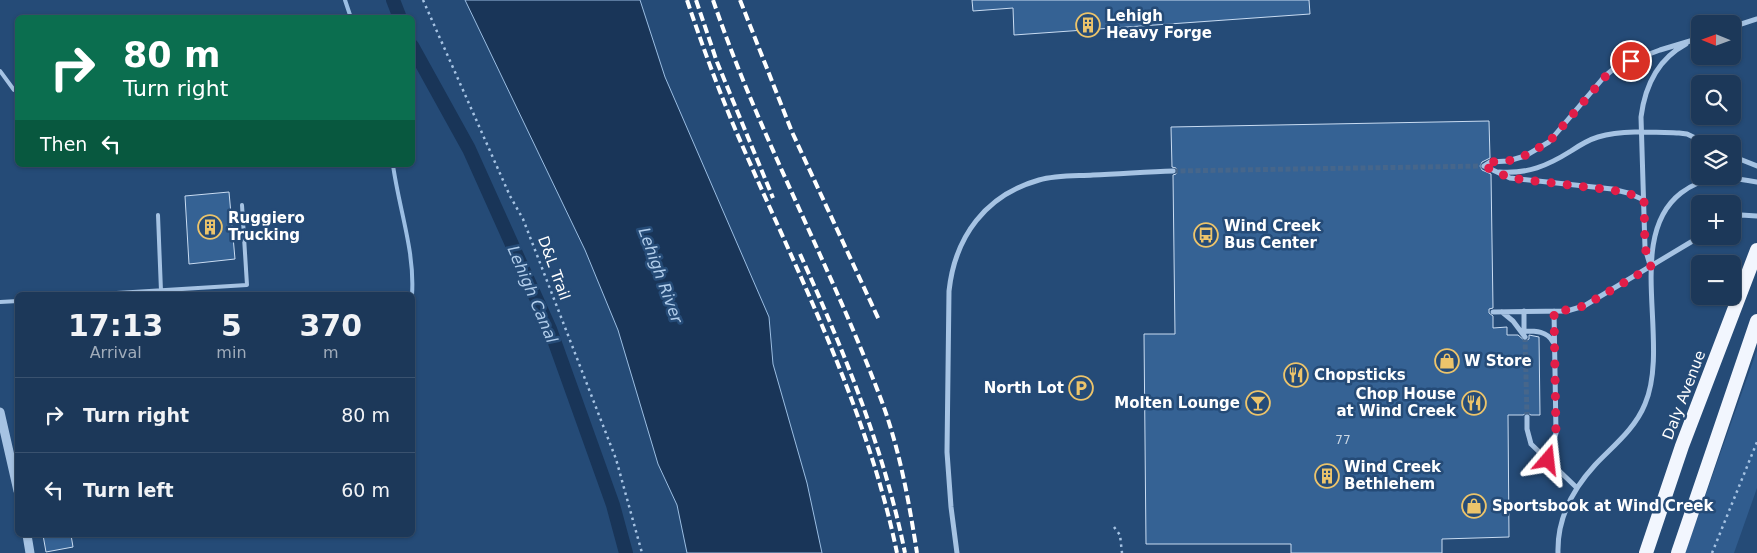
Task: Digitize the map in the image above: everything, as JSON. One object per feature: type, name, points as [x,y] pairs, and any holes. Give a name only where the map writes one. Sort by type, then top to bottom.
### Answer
[{"type":"highway","name":"Daly Avenue","points":[[1646,553],[1682,446],[1757,250]]},
{"type":"highway","points":[[1678,553],[1757,320]]},
{"type":"street","points":[[1741,24],[1757,19]]},
{"type":"street","points":[[1644,200],[1628,193],[1612,190],[1510,178],[1491,171],[1484,166],[1490,162],[1508,161],[1524,156],[1549,142],[1604,77],[1617,66],[1691,40]]},
{"type":"street","points":[[1651,267],[1645,248],[1641,117],[1646,91],[1652,78],[1662,64],[1684,45],[1691,42]]},
{"type":"street","points":[[1491,171],[1510,173],[1538,168],[1554,161],[1588,140],[1603,135],[1617,133],[1679,133],[1691,136]]},
{"type":"street","points":[[1741,160],[1757,166]]},
{"type":"street","points":[[957,553],[947,452],[949,290],[950,276],[955,259],[970,228],[979,216],[1004,196],[1020,187],[1040,180],[1172,171]]},
{"type":"street","points":[[1558,553],[1559,526],[1576,487],[1596,464],[1613,449],[1635,421],[1648,396],[1654,360],[1651,267],[1660,220],[1664,212],[1678,195],[1690,187],[1712,179],[1733,178],[1757,182]]},
{"type":"street","points":[[1741,215],[1757,216]]},
{"type":"street","points":[[1493,312],[1554,311],[1584,306],[1691,242]]},
{"type":"street","points":[[1524,311],[1524,334]]},
{"type":"street","points":[[1548,460],[1556,434],[1554,311]]},
{"type":"street","points":[[1502,312],[1524,334]]},
{"type":"street","points":[[1524,334],[1537,331],[1545,333],[1554,344]]},
{"type":"street","points":[[0,412],[15,476]]},
{"type":"street","points":[[1527,417],[1527,428],[1531,444],[1576,487]]},
{"type":"street","points":[[27,537],[30,553]]},
{"type":"lane","points":[[0,71],[15,90]]},
{"type":"lane","points":[[142,292],[247,285],[242,206]]},
{"type":"lane","points":[[158,215],[161,291]]},
{"type":"lane","points":[[0,302],[15,301]]},
{"type":"path","name":"D&L Trail","points":[[423,0],[544,270],[556,307],[616,459],[642,553]]},
{"type":"path","points":[[1712,553],[1757,442]]},
{"type":"path","points":[[1114,527],[1120,535],[1122,553]]},
{"type":"shaded area","points":[[1757,350],[1757,488],[1734,553],[1685,553]]},
{"type":"water","name":"Lehigh River","points":[[465,0],[640,0],[665,77],[769,317],[773,364],[807,483],[822,553],[687,553],[677,505],[658,464],[618,330],[585,250]]},
{"type":"building","name":"Lehigh Heavy Forge","points":[[972,0],[1309,0],[1310,14],[1014,35],[1013,8],[973,11]]},
{"type":"building","points":[[1489,121],[1490,158],[1482,162],[1480,166],[1482,170],[1491,174],[1493,308],[1489,309],[1489,313],[1493,316],[1493,328],[1507,327],[1507,335],[1518,335],[1525,341],[1529,339],[1529,335],[1539,337],[1540,415],[1527,413],[1523,415],[1508,415],[1509,537],[1442,539],[1442,553],[1291,553],[1291,544],[1146,544],[1144,334],[1175,334],[1173,175],[1177,171],[1176,168],[1172,167],[1171,127]]},
{"type":"building","name":"Ruggiero Trucking","points":[[229,192],[235,259],[189,264],[185,196]]},
{"type":"building","points":[[43,537],[71,537],[73,547],[46,552]]},
{"type":"waterway","points":[[345,0],[350,15]]},
{"type":"waterway","name":"Lehigh Canal","points":[[393,0],[399,15]]},
{"type":"waterway","name":"Lehigh Canal","points":[[415,51],[469,149],[550,329],[613,505],[626,553]]},
{"type":"waterway","points":[[393,167],[409,246],[412,292]]},
{"type":"tunnel","points":[[1173,171],[1484,166]]},
{"type":"tunnel","points":[[1525,337],[1527,417]]},
{"type":"railway","points":[[687,0],[733,124],[826,335],[847,388],[867,442],[884,497],[897,553]]},
{"type":"railway","points":[[696,0],[717,62],[773,198]]},
{"type":"railway","points":[[713,0],[752,102],[841,301],[882,402],[899,458],[917,553]]},
{"type":"railway","points":[[740,0],[792,132],[879,320]]},
{"type":"railway","points":[[800,254],[847,364],[874,438],[886,476],[905,553]]},
{"type":"place","name":"Lehigh Heavy Forge","points":[[1088,25]]},
{"type":"place","name":"Ruggiero Trucking","points":[[210,227]]},
{"type":"place","name":"Wind Creek Bus Center","points":[[1206,235]]},
{"type":"place","name":"W Store","points":[[1447,361]]},
{"type":"place","name":"Chopsticks","points":[[1296,375]]},
{"type":"place","name":"North Lot","points":[[1081,388]]},
{"type":"place","name":"Molten Lounge","points":[[1258,403]]},
{"type":"place","name":"Chop House at Wind Creek","points":[[1474,403]]},
{"type":"place","name":"Wind Creek Bethlehem","points":[[1327,476]]},
{"type":"place","name":"Sportsbook at Wind Creek","points":[[1474,506]]},
{"type":"route","points":[[1548,460],[1556,434],[1554,311],[1584,306],[1651,267],[1645,248],[1644,200],[1628,193],[1590,186],[1510,178],[1491,171],[1484,166],[1490,162],[1508,161],[1524,156],[1549,142],[1611,70],[1631,61]]}]
